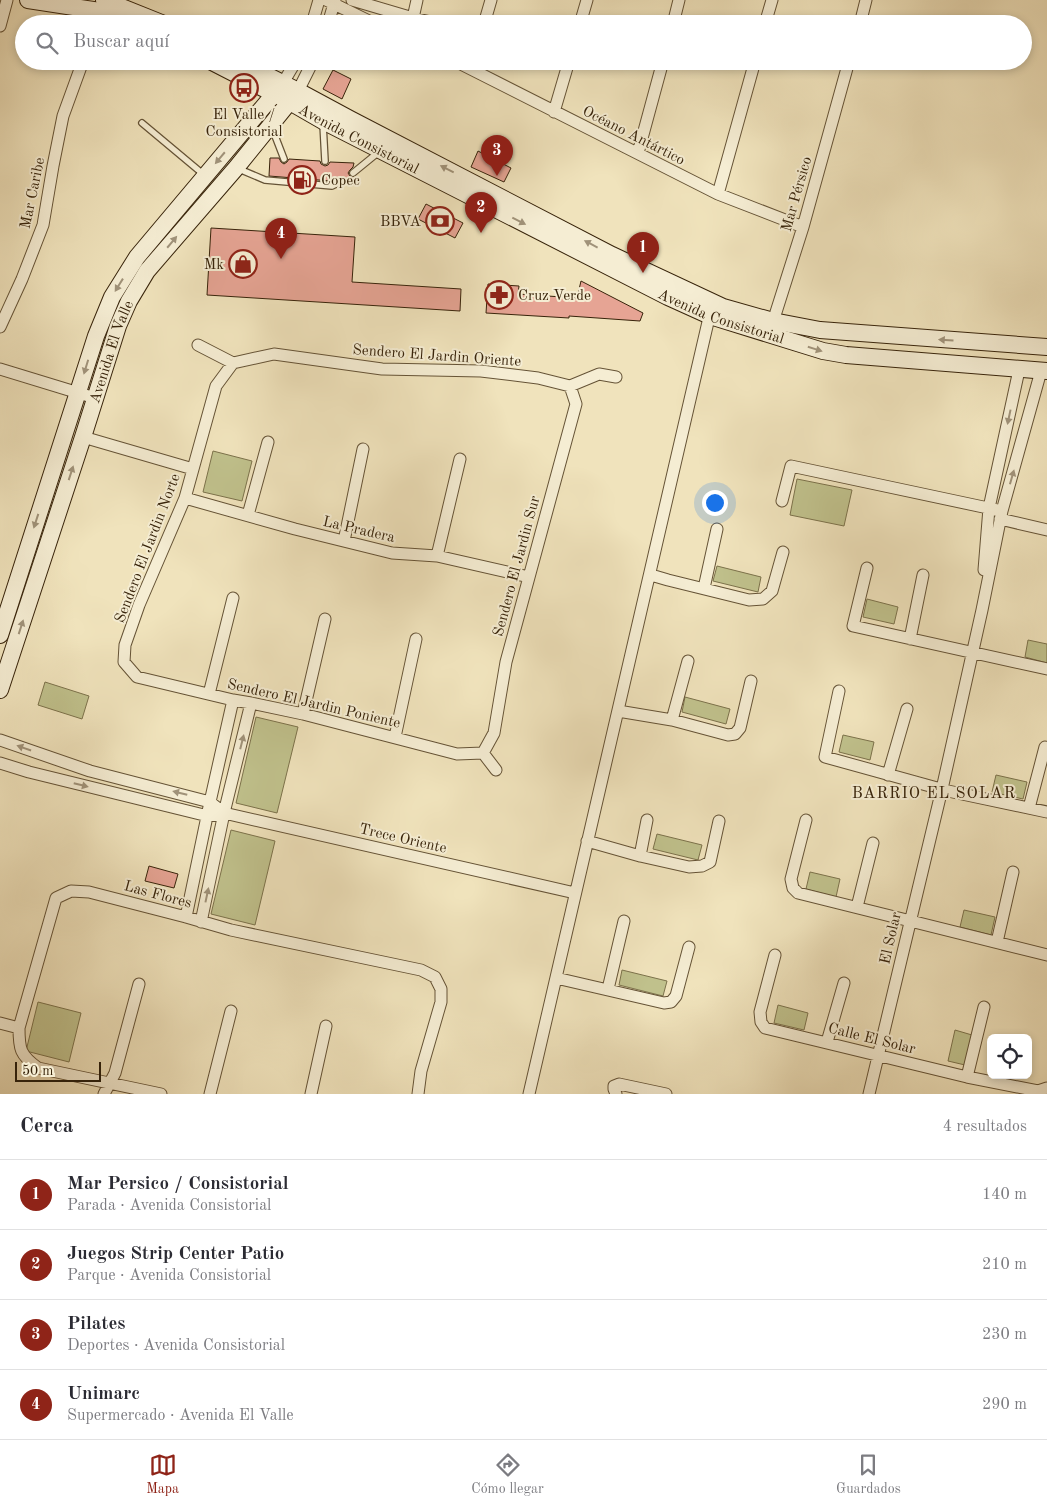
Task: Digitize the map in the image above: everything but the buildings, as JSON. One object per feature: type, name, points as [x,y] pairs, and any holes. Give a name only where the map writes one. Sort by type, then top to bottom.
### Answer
[{"type":"main road","points":[[28,0],[125,12]]},
{"type":"main road","name":"Avenida Consistorial","points":[[233,70],[359,124],[612,255],[711,309]]},
{"type":"main road","name":"Avenida Consistorial","points":[[252,70],[278,88]]},
{"type":"main road","name":"Avenida El Valle","points":[[0,690],[95,398],[110,324],[112,297],[137,257],[278,88]]},
{"type":"main road","name":"Avenida Consistorial","points":[[294,96],[323,121],[668,297],[771,327],[823,351],[846,355],[1044,371]]},
{"type":"main road","name":"Avenida El Valle","points":[[0,635],[96,336],[110,324],[129,301],[147,271],[236,168],[294,96]]},
{"type":"main road","name":"Avenida Consistorial","points":[[771,327],[796,326],[842,333],[1047,347]]},
{"type":"main road","points":[[977,366],[973,363],[972,354],[977,345],[984,343]]},
{"type":"street","points":[[0,26],[7,0]]},
{"type":"street","points":[[315,15],[319,0]]},
{"type":"street","points":[[352,0],[403,15]]},
{"type":"street","points":[[414,15],[417,0]]},
{"type":"street","points":[[487,15],[491,0]]},
{"type":"street","points":[[583,15],[587,0]]},
{"type":"street","points":[[675,15],[679,0]]},
{"type":"street","points":[[768,15],[772,0]]},
{"type":"street","points":[[862,15],[866,0]]},
{"type":"street","points":[[330,15],[332,1],[358,15]]},
{"type":"street","name":"Mar Caribe","points":[[0,328],[43,225],[63,116],[80,70]]},
{"type":"street","name":"Avenida El Valle","points":[[278,88],[290,70]]},
{"type":"street","name":"Avenida El Valle","points":[[294,96],[309,70]]},
{"type":"street","name":"Océano Antártico","points":[[483,70],[554,112],[718,194],[803,227]]},
{"type":"street","points":[[554,112],[566,70]]},
{"type":"street","points":[[638,153],[661,70]]},
{"type":"street","points":[[718,194],[752,70]]},
{"type":"street","name":"Mar Pérsico","points":[[771,327],[803,227],[847,70]]},
{"type":"street","points":[[529,1094],[651,575],[711,309]]},
{"type":"street","points":[[198,345],[233,363]]},
{"type":"street","name":"Sendero El Jardin Oriente","points":[[233,363],[274,354],[382,369],[481,371],[538,378],[570,386]]},
{"type":"street","name":"Sendero El Jardin Norte","points":[[124,662],[125,645],[139,606],[185,498],[216,386],[233,363]]},
{"type":"street","points":[[0,369],[95,398]]},
{"type":"street","name":"El Solar","points":[[982,610],[986,526],[1019,370]]},
{"type":"street","name":"El Solar","points":[[869,1094],[942,789],[1001,515],[1044,371]]},
{"type":"street","points":[[570,386],[599,374],[616,377]]},
{"type":"street","name":"Sendero El Jardin Sur","points":[[483,753],[494,733],[506,662],[576,404],[570,386]]},
{"type":"street","points":[[83,437],[193,470]]},
{"type":"street","points":[[248,515],[268,442]]},
{"type":"street","points":[[344,541],[363,449]]},
{"type":"street","points":[[437,556],[460,460]]},
{"type":"street","points":[[782,501],[791,466],[989,508],[1001,515],[1047,530]]},
{"type":"street","name":"La Pradera","points":[[185,498],[295,529],[392,553],[437,556],[529,577]]},
{"type":"street","points":[[704,588],[716,529]]},
{"type":"street","points":[[651,575],[749,600],[764,599],[772,591],[783,552]]},
{"type":"street","points":[[867,568],[853,626],[1047,669]]},
{"type":"street","points":[[910,640],[923,575]]},
{"type":"street","points":[[208,694],[233,598]]},
{"type":"street","points":[[303,714],[325,619]]},
{"type":"street","points":[[395,737],[416,639]]},
{"type":"street","points":[[672,720],[688,661]]},
{"type":"street","name":"Sendero El Jardin Poniente","points":[[124,662],[136,677],[303,714],[457,754],[483,753]]},
{"type":"street","points":[[618,712],[672,720],[728,735],[735,734],[740,728],[751,681]]},
{"type":"street","points":[[839,691],[826,757],[942,789],[1047,812]]},
{"type":"street","points":[[186,917],[233,700]]},
{"type":"street","points":[[201,922],[224,813],[251,703]]},
{"type":"street","points":[[888,775],[907,709]]},
{"type":"street","name":"Trece Oriente","points":[[0,740],[90,771],[210,802],[224,813]]},
{"type":"street","points":[[1029,808],[1045,747]]},
{"type":"street","points":[[483,753],[496,770]]},
{"type":"street","name":"Trece Oriente","points":[[0,763],[29,772],[208,816],[224,813],[576,893]]},
{"type":"street","points":[[640,856],[647,820]]},
{"type":"street","points":[[806,820],[791,879],[793,888],[798,893],[1047,955]]},
{"type":"street","points":[[587,841],[689,867],[702,866],[710,862],[718,821]]},
{"type":"street","points":[[857,907],[873,843]]},
{"type":"street","points":[[997,942],[1013,872]]},
{"type":"street","name":"Las Flores","points":[[161,1094],[38,1068],[26,1059],[19,1048],[19,1028],[56,898],[71,890],[89,892],[231,930],[421,970],[435,977],[441,989],[441,1002],[421,1071],[418,1094]]},
{"type":"street","points":[[608,989],[624,921]]},
{"type":"street","points":[[556,978],[664,1003],[671,1002],[676,996],[689,947]]},
{"type":"street","name":"Calle El Solar","points":[[775,955],[760,1012],[761,1022],[765,1028],[967,1077],[1038,1091],[1047,1088]]},
{"type":"street","points":[[827,1042],[844,983]]},
{"type":"street","points":[[104,1094],[115,1073],[139,984]]},
{"type":"street","points":[[967,1077],[984,1007]]},
{"type":"street","points":[[210,1094],[231,1011]]},
{"type":"street","points":[[0,1023],[19,1028]]},
{"type":"street","points":[[311,1094],[326,1026]]},
{"type":"street","points":[[615,1090],[619,1084],[666,1094]]},
{"type":"lane","points":[[323,121],[325,161]]},
{"type":"lane","points":[[142,123],[205,176]]},
{"type":"lane","points":[[271,124],[284,159]]},
{"type":"lane","points":[[353,173],[382,150]]},
{"type":"lane","points":[[236,168],[264,180],[326,183],[332,186],[340,182]]},
{"type":"green space","points":[[213,451],[252,461],[242,501],[203,492]]},
{"type":"green space","points":[[797,479],[852,490],[844,526],[790,515]]},
{"type":"green space","points":[[717,566],[761,577],[758,592],[713,581]]},
{"type":"green space","points":[[867,599],[898,607],[894,624],[863,617]]},
{"type":"green space","points":[[1028,640],[1047,644],[1047,663],[1025,657]]},
{"type":"green space","points":[[45,682],[89,696],[82,719],[38,705]]},
{"type":"green space","points":[[685,697],[730,709],[726,724],[682,712]]},
{"type":"green space","points":[[256,717],[298,727],[277,813],[236,803]]},
{"type":"green space","points":[[843,735],[874,742],[870,760],[839,752]]},
{"type":"green space","points":[[996,775],[1027,782],[1023,799],[992,792]]},
{"type":"green space","points":[[231,830],[275,841],[255,925],[211,914]]},
{"type":"green space","points":[[657,834],[702,845],[698,860],[653,849]]},
{"type":"green space","points":[[810,872],[840,879],[836,897],[806,889]]},
{"type":"green space","points":[[964,910],[995,917],[991,935],[960,927]]},
{"type":"green space","points":[[622,970],[667,981],[663,996],[619,985]]},
{"type":"green space","points":[[38,1002],[81,1013],[69,1062],[26,1051]]},
{"type":"green space","points":[[778,1005],[808,1013],[804,1030],[774,1023]]},
{"type":"green space","points":[[955,1030],[972,1035],[965,1065],[948,1061]]},
{"type":"place","name":"El Valle / Consistorial","points":[[244,88]]},
{"type":"place","name":"Pilates","points":[[497,176]]},
{"type":"place","name":"Copec","points":[[302,180]]},
{"type":"place","name":"BBVA","points":[[440,221]]},
{"type":"place","name":"Juegos Strip Center Patio","points":[[481,233]]},
{"type":"place","name":"Unimarc","points":[[281,259]]},
{"type":"place","name":"Mk","points":[[243,264]]},
{"type":"place","name":"Mar Persico / Consistorial","points":[[643,273]]},
{"type":"place","name":"Cruz Verde","points":[[499,295]]},
{"type":"district","name":"BARRIO EL SOLAR","points":[[934,792]]}]
